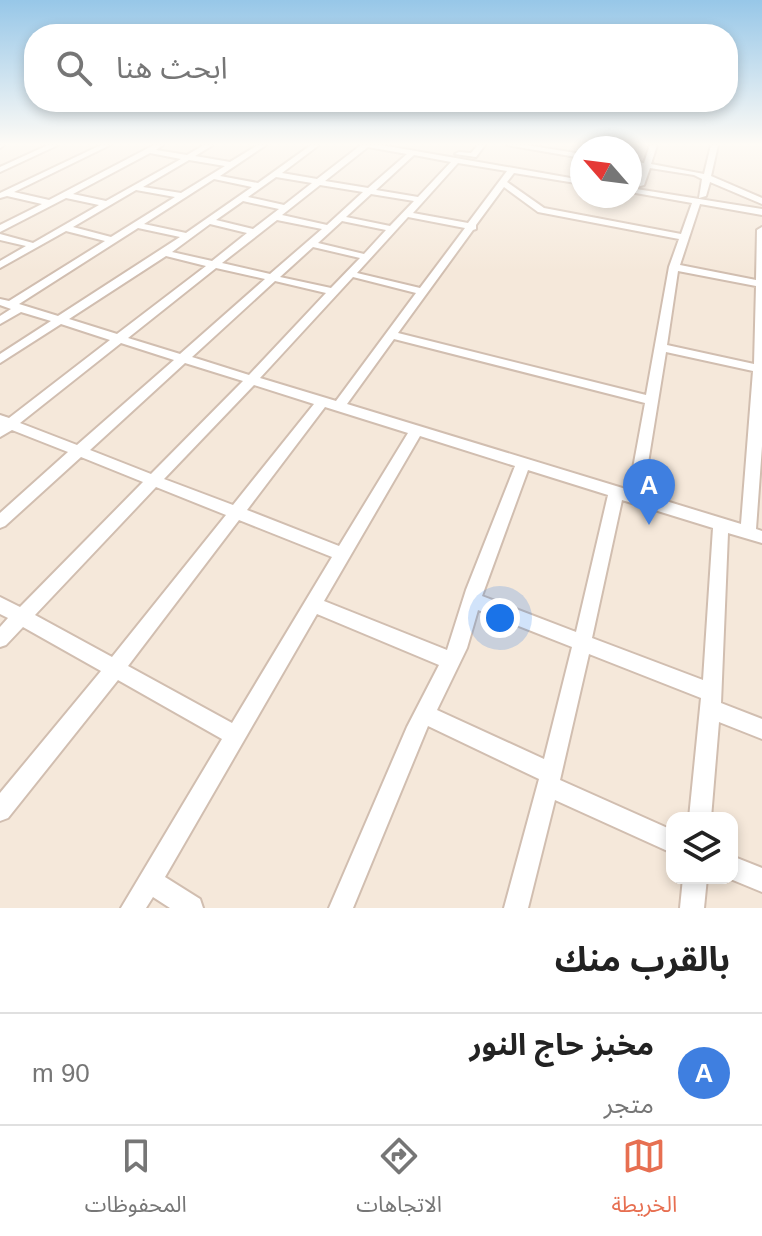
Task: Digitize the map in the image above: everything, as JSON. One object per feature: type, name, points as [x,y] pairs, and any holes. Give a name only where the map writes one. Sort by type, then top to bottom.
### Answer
[{"type":"street","points":[[0,229],[80,187]]},
{"type":"street","points":[[0,321],[10,305],[196,187]]},
{"type":"street","points":[[0,359],[164,253],[254,187]]},
{"type":"street","points":[[4,425],[315,187]]},
{"type":"street","points":[[351,187],[420,200]]},
{"type":"street","points":[[0,522],[374,187]]},
{"type":"street","points":[[0,639],[253,378],[432,187]]},
{"type":"street","points":[[0,810],[116,667],[234,513],[392,335],[501,187]]},
{"type":"street","points":[[510,187],[541,210],[683,237]]},
{"type":"street","points":[[650,187],[762,212]]},
{"type":"street","points":[[516,908],[583,643],[652,401],[674,267],[704,187]]},
{"type":"street","points":[[723,187],[762,203]]},
{"type":"street","points":[[0,265],[136,188],[181,196]]},
{"type":"street","points":[[642,191],[762,203]]},
{"type":"street","points":[[4,195],[50,203]]},
{"type":"street","points":[[66,195],[108,204]]},
{"type":"street","points":[[240,198],[288,208]]},
{"type":"street","points":[[406,214],[473,227]]},
{"type":"street","points":[[277,217],[330,228]]},
{"type":"street","points":[[341,218],[393,229]]},
{"type":"street","points":[[207,221],[257,233]]},
{"type":"street","points":[[135,225],[186,236]]},
{"type":"street","points":[[65,228],[111,240]]},
{"type":"street","points":[[10,305],[755,535],[762,230]]},
{"type":"street","points":[[0,237],[35,246]]},
{"type":"street","points":[[311,244],[366,257]]},
{"type":"street","points":[[164,253],[334,292]]},
{"type":"street","points":[[674,267],[760,284]]},
{"type":"street","points":[[351,274],[423,292]]},
{"type":"street","points":[[392,335],[652,401]]},
{"type":"street","points":[[661,347],[759,369]]},
{"type":"street","points":[[4,425],[79,451],[344,555]]},
{"type":"street","points":[[133,908],[416,431]]},
{"type":"street","points":[[341,908],[424,714],[451,661],[523,464]]},
{"type":"street","points":[[701,812],[712,701],[721,524]]},
{"type":"street","points":[[472,600],[583,643],[712,701],[762,729]]},
{"type":"street","points":[[0,605],[236,736]]},
{"type":"street","points":[[314,605],[451,661]]},
{"type":"street","points":[[424,714],[666,839]]},
{"type":"street","points":[[738,870],[762,880]]},
{"type":"street","points":[[150,881],[191,908]]},
{"type":"street","points":[[692,908],[694,884]]},
{"type":"shaded area","points":[[0,187],[570,187],[570,208],[642,208],[642,187],[762,187],[762,908],[0,908]]},
{"type":"place","name":"مخبز حاج النور","points":[[649,525]]}]
